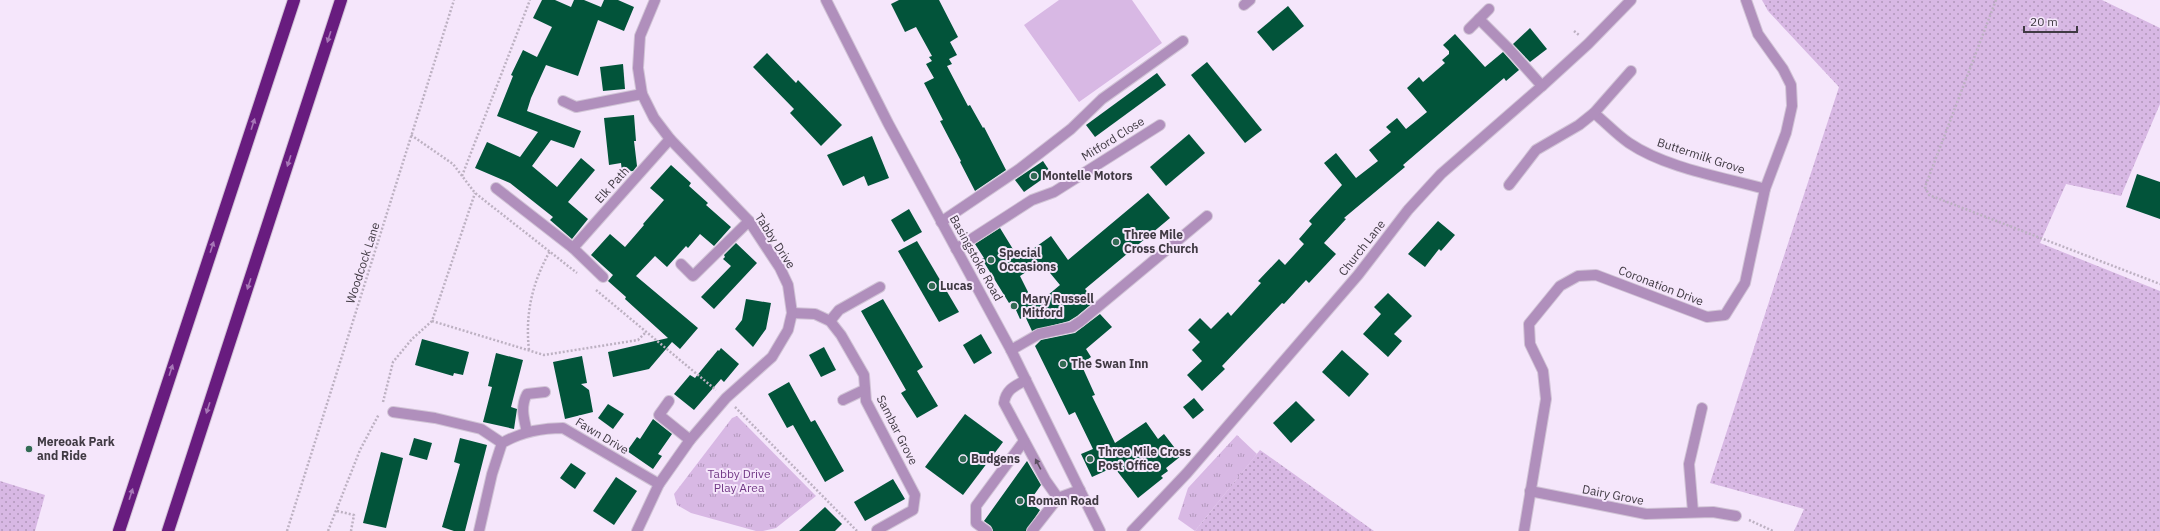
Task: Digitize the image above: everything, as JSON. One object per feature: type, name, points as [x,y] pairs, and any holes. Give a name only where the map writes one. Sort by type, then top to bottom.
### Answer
[{"type":"highway","points":[[119,531],[294,0]]},
{"type":"highway","points":[[168,531],[341,0]]},
{"type":"street","name":"Tabby Drive","points":[[637,531],[659,484],[690,440],[726,398],[772,357],[788,330],[792,313],[788,285],[780,268],[749,221],[670,140],[654,118],[642,94],[638,68],[640,36],[655,0]]},
{"type":"street","name":"Basingstoke Road","points":[[826,0],[888,123],[1011,350],[1100,531]]},
{"type":"street","name":"Church Lane","points":[[1132,531],[1187,473],[1358,275],[1408,210],[1440,174],[1542,86],[1588,44],[1631,0]]},
{"type":"street","name":"Coronation Drive","points":[[1524,531],[1546,399],[1543,371],[1530,344],[1529,324],[1560,286],[1578,276],[1596,275],[1707,317],[1725,314],[1745,284],[1765,189],[1786,133],[1792,106],[1791,85],[1783,69],[1758,34],[1746,0]]},
{"type":"street","points":[[1469,29],[1489,8]]},
{"type":"street","points":[[1479,19],[1509,48],[1542,86]]},
{"type":"street","points":[[941,222],[1018,170],[1071,129],[1102,98],[1183,41]]},
{"type":"street","points":[[1509,185],[1536,150],[1579,125],[1594,113],[1631,71]]},
{"type":"street","points":[[563,101],[576,107],[642,94]]},
{"type":"street","name":"Buttermilk Grove","points":[[1594,113],[1629,143],[1646,152],[1675,164],[1765,189]]},
{"type":"street","name":"Mitford Close","points":[[956,249],[1032,200],[1054,192],[1160,125]]},
{"type":"street","name":"Elk Path","points":[[573,248],[670,140]]},
{"type":"street","points":[[496,188],[573,248],[603,277]]},
{"type":"street","points":[[1011,350],[1039,334],[1072,327],[1081,321],[1207,216]]},
{"type":"street","points":[[681,264],[693,276],[749,221]]},
{"type":"street","points":[[792,313],[815,314],[830,320],[839,310],[880,287]]},
{"type":"street","name":"Sambar Grove","points":[[830,320],[864,375],[866,401],[915,495],[913,510],[877,530]]},
{"type":"street","points":[[1026,380],[1010,388],[1005,396],[1004,403],[1046,481],[1058,498]]},
{"type":"street","points":[[842,400],[864,390]]},
{"type":"street","points":[[528,432],[523,414],[522,403],[527,394],[545,392]]},
{"type":"street","points":[[669,402],[659,415],[690,440]]},
{"type":"street","points":[[1693,512],[1689,464],[1702,408]]},
{"type":"street","points":[[392,412],[435,418],[481,429],[502,443],[492,474],[479,531]]},
{"type":"street","name":"Fawn Drive","points":[[502,443],[517,434],[547,428],[563,428],[659,484]]},
{"type":"street","points":[[987,531],[976,523],[976,506],[1024,441]]},
{"type":"street","points":[[1032,531],[1058,498],[1080,490]]},
{"type":"street","name":"Dairy Grove","points":[[1530,491],[1646,514],[1714,512],[1736,516]]},
{"type":"path","name":"Woodcock Lane","points":[[287,531],[389,212],[411,135],[454,0]]},
{"type":"path","points":[[462,176],[530,0]]},
{"type":"path","points":[[1996,0],[1925,187],[1929,195],[2160,284]]},
{"type":"path","points":[[411,135],[453,164],[475,193],[580,276]]},
{"type":"path","points":[[383,403],[392,362],[412,339],[432,321],[475,193]]},
{"type":"path","points":[[529,350],[527,327],[531,297],[540,270],[550,251]]},
{"type":"path","points":[[592,286],[726,398],[857,531]]},
{"type":"path","points":[[432,321],[544,355],[638,340],[646,332]]},
{"type":"path","points":[[328,531],[360,450],[382,410]]},
{"type":"path","points":[[337,511],[354,515],[351,531]]},
{"type":"path","points":[[1736,516],[1765,526],[1773,531]]},
{"type":"green space","points":[[1059,0],[1132,0],[1162,43],[1079,102],[1024,25]]},
{"type":"green space","points":[[1762,0],[2102,0],[2160,28],[2160,104],[2121,196],[2066,184],[2040,243],[2160,291],[2160,531],[1794,531],[1804,509],[1710,483],[1839,87],[1768,11]]},
{"type":"green space","name":"Tabby Drive Play Area","points":[[737,416],[816,496],[776,528],[756,531],[691,513],[677,505],[674,494],[732,418]]},
{"type":"green space","points":[[1237,435],[1257,454],[1195,531],[1178,519],[1188,488]]},
{"type":"green space","points":[[1260,450],[1374,531],[1195,531]]},
{"type":"green space","points":[[0,481],[45,495],[35,531],[0,531]]},
{"type":"building","points":[[542,0],[555,0],[571,7],[574,0],[584,0],[601,7],[604,0],[618,0],[634,7],[624,31],[598,20],[578,76],[546,65],[531,98],[527,111],[581,131],[574,148],[551,140],[532,166],[557,187],[581,158],[595,170],[568,202],[588,219],[572,239],[550,220],[553,217],[510,183],[475,168],[487,142],[520,157],[538,132],[497,116],[513,76],[511,75],[523,50],[537,57],[552,27],[533,18]]},
{"type":"building","points":[[899,0],[939,0],[958,37],[950,42],[957,55],[949,59],[952,64],[947,66],[968,106],[970,105],[983,128],[984,127],[1006,170],[975,191],[940,121],[943,120],[924,83],[934,78],[926,64],[932,61],[929,57],[932,56],[916,27],[905,32],[891,4]]},
{"type":"building","points":[[1288,6],[1304,26],[1273,51],[1257,32]]},
{"type":"building","points":[[1530,28],[1547,49],[1530,62],[1513,44]]},
{"type":"building","points":[[1455,34],[1485,67],[1503,52],[1519,70],[1506,81],[1504,78],[1403,165],[1405,167],[1344,218],[1346,219],[1324,243],[1336,254],[1309,283],[1306,280],[1284,304],[1282,303],[1222,366],[1225,369],[1202,391],[1187,375],[1202,361],[1192,350],[1200,342],[1188,330],[1200,318],[1211,329],[1228,312],[1231,316],[1261,283],[1258,281],[1279,259],[1285,265],[1304,244],[1299,239],[1312,224],[1309,221],[1342,185],[1324,163],[1336,153],[1356,178],[1378,161],[1369,150],[1391,132],[1386,127],[1397,118],[1406,129],[1427,112],[1407,88],[1419,77],[1423,82],[1445,63],[1442,60],[1449,54],[1449,51],[1443,45]]},
{"type":"building","points":[[767,53],[796,83],[798,80],[842,125],[821,146],[790,113],[794,109],[753,67]]},
{"type":"building","points":[[1207,62],[1262,130],[1245,143],[1191,75]]},
{"type":"building","points":[[623,64],[625,89],[603,91],[600,67]]},
{"type":"building","points":[[1157,73],[1166,85],[1095,137],[1086,125]]},
{"type":"building","points":[[634,115],[636,141],[634,141],[637,166],[633,171],[622,172],[621,163],[609,165],[604,118]]},
{"type":"building","points":[[1189,134],[1205,153],[1166,186],[1150,167]]},
{"type":"building","points":[[872,136],[889,178],[868,186],[864,176],[843,186],[827,155]]},
{"type":"building","points":[[1043,161],[1051,173],[1024,192],[1015,180]]},
{"type":"building","points":[[671,165],[691,183],[689,186],[708,203],[706,205],[731,227],[714,246],[700,234],[688,248],[686,246],[667,267],[655,256],[636,276],[698,328],[680,349],[672,342],[649,369],[613,377],[608,352],[668,338],[625,299],[626,297],[608,281],[613,275],[591,255],[610,234],[625,247],[664,200],[650,188]]},
{"type":"building","points":[[2137,174],[2160,182],[2160,219],[2126,207]]},
{"type":"building","points":[[1148,193],[1170,218],[1085,289],[1095,301],[1077,316],[1069,321],[1032,331],[1025,316],[1020,319],[1012,301],[1009,303],[982,259],[984,258],[975,244],[1000,228],[1019,259],[1051,236],[1068,260]],"holes":[[[1041,262],[1060,285],[1035,306],[1020,276]]]},
{"type":"building","points":[[909,209],[922,232],[904,242],[891,220]]},
{"type":"building","points":[[1438,221],[1455,235],[1441,251],[1439,249],[1425,267],[1408,254]]},
{"type":"building","points":[[917,241],[959,312],[939,322],[898,251]]},
{"type":"building","points":[[736,243],[757,263],[714,309],[701,297],[731,266],[723,259],[725,257],[724,255]]},
{"type":"building","points":[[1388,293],[1412,316],[1394,334],[1402,341],[1388,357],[1363,334],[1381,314],[1374,307]]},
{"type":"building","points":[[746,299],[771,303],[766,329],[753,347],[735,329],[742,320]]},
{"type":"building","points":[[883,299],[923,367],[917,371],[938,406],[917,418],[901,393],[906,390],[861,311]]},
{"type":"building","points":[[1100,314],[1112,327],[1086,349],[1091,357],[1081,364],[1095,395],[1092,396],[1115,443],[1146,422],[1158,439],[1164,434],[1181,456],[1166,468],[1168,471],[1161,476],[1163,478],[1138,498],[1114,467],[1092,477],[1081,454],[1093,449],[1075,412],[1069,415],[1035,346],[1041,340],[1075,333]]},
{"type":"building","points":[[981,334],[992,353],[974,364],[963,345]]},
{"type":"building","points":[[422,339],[469,352],[463,375],[454,373],[453,376],[415,365]]},
{"type":"building","points":[[824,347],[836,370],[821,377],[809,355]]},
{"type":"building","points":[[721,348],[739,364],[724,382],[721,379],[694,410],[674,394],[690,375],[695,378]]},
{"type":"building","points":[[1342,350],[1369,374],[1349,397],[1322,372]]},
{"type":"building","points":[[496,353],[523,360],[511,407],[517,409],[514,429],[483,422],[492,387],[488,386]]},
{"type":"building","points":[[582,356],[587,383],[581,384],[589,390],[593,412],[565,419],[553,362]]},
{"type":"building","points":[[789,382],[811,422],[815,420],[844,471],[825,482],[793,425],[787,428],[768,394]]},
{"type":"building","points":[[1194,398],[1204,410],[1193,419],[1183,407]]},
{"type":"building","points":[[1296,401],[1315,420],[1291,443],[1273,423]]},
{"type":"building","points":[[608,404],[624,414],[613,429],[598,418]]},
{"type":"building","points":[[965,414],[1003,442],[963,495],[925,467]]},
{"type":"building","points":[[653,419],[672,434],[658,454],[662,456],[653,469],[627,451],[637,437],[640,439]]},
{"type":"building","points":[[414,438],[432,443],[427,460],[409,455]]},
{"type":"building","points":[[460,438],[487,445],[465,531],[454,531],[442,527],[460,464],[454,462]]},
{"type":"building","points":[[381,452],[403,458],[386,528],[363,523]]},
{"type":"building","points":[[1027,461],[1041,485],[1029,502],[1040,510],[1026,531],[993,531],[991,526],[984,521]]},
{"type":"building","points":[[571,463],[586,473],[575,489],[560,478]]},
{"type":"building","points":[[616,477],[637,491],[614,525],[593,511]]},
{"type":"building","points":[[893,479],[905,499],[865,521],[854,502]]},
{"type":"building","points":[[825,507],[842,524],[835,531],[799,531]]},
{"type":"place","name":"Montelle Motors","points":[[1034,176]]},
{"type":"place","name":"Three Mile Cross Church","points":[[1116,242]]},
{"type":"place","name":"Special Occasions","points":[[991,260]]},
{"type":"place","name":"Lucas","points":[[932,286]]},
{"type":"place","name":"Mary Russell Mitford","points":[[1014,306]]},
{"type":"place","name":"The Swan Inn","points":[[1063,364]]},
{"type":"place","name":"Mereoak Park and Ride","points":[[29,449]]},
{"type":"place","name":"Budgens","points":[[963,459]]},
{"type":"place","name":"Three Mile Cross Post Office","points":[[1090,459]]},
{"type":"place","name":"Roman Road","points":[[1020,501]]}]
